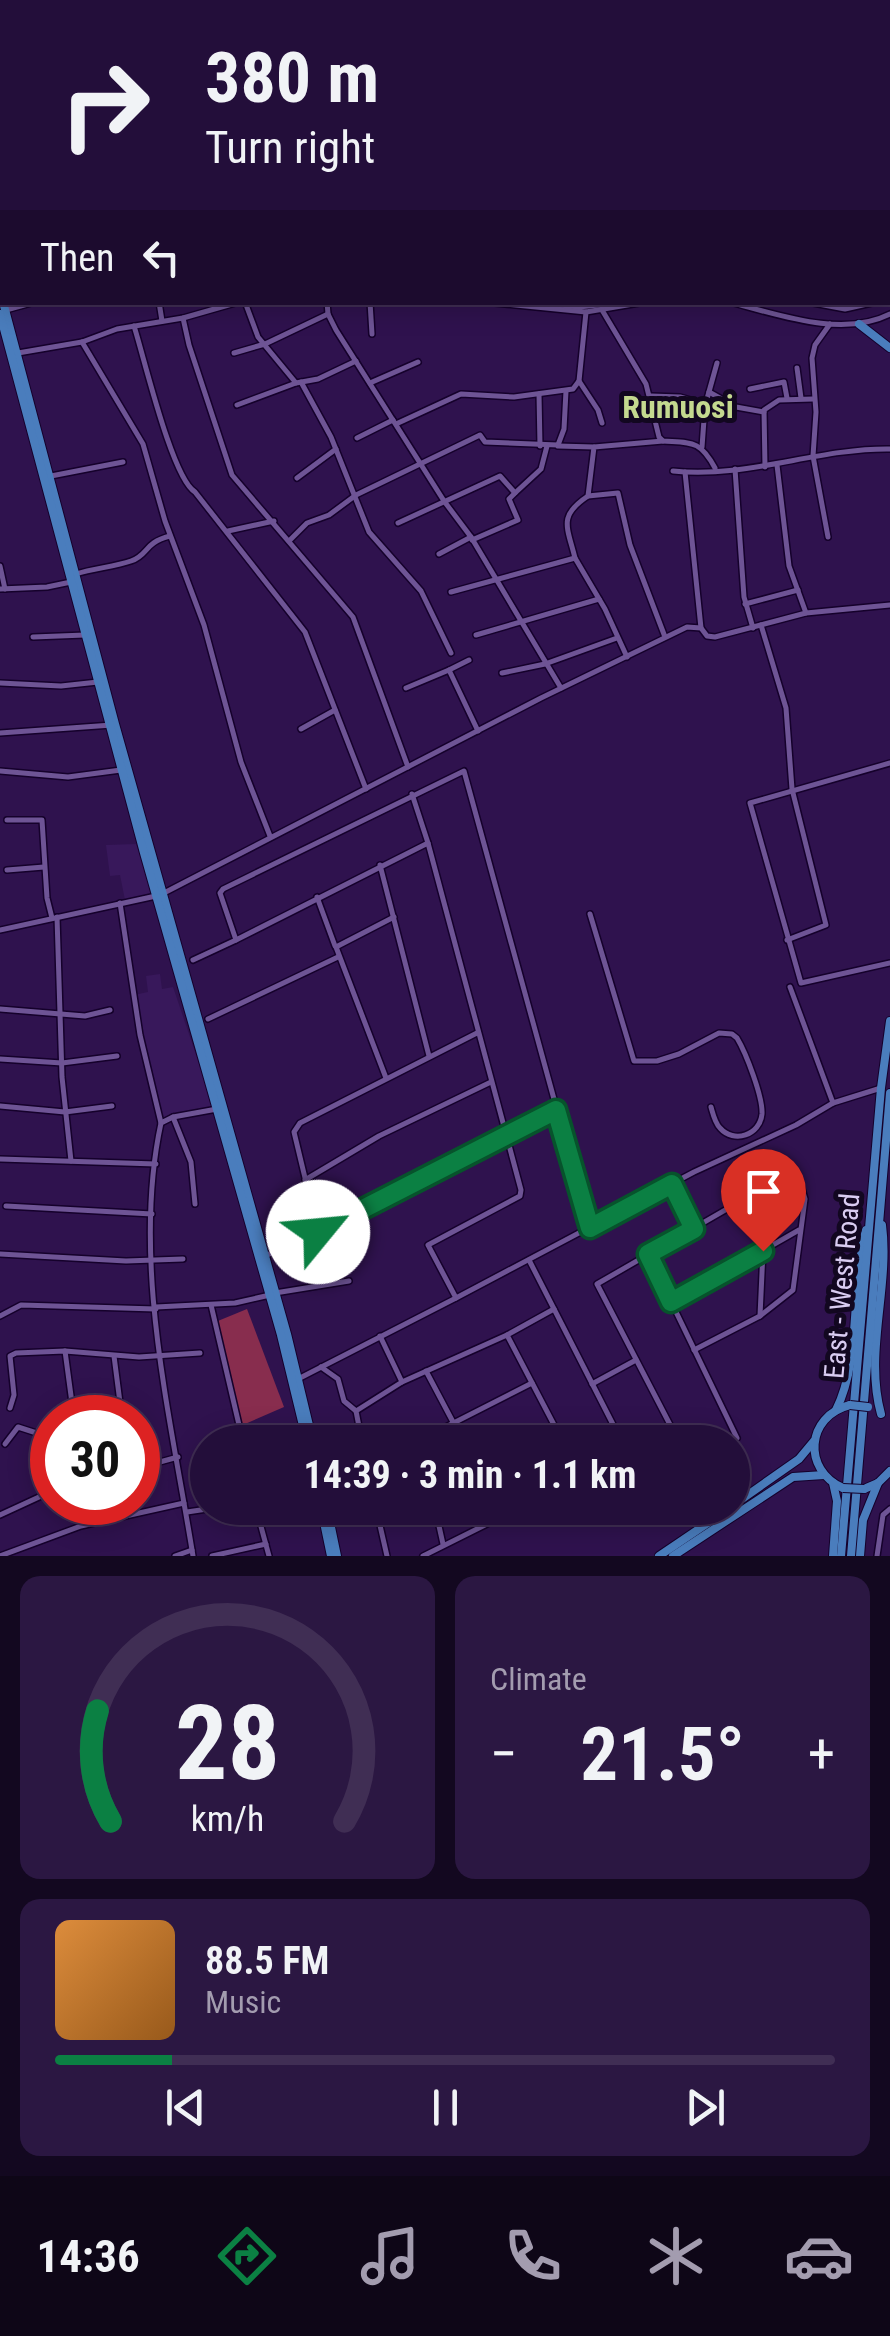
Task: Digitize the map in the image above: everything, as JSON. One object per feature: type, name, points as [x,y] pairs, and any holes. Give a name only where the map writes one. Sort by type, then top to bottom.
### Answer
[{"type":"main road","points":[[3,307],[51,476],[85,634],[121,770],[265,1256],[306,1425]]},
{"type":"main road","points":[[3,307],[112,725],[217,1109],[298,1378],[307,1425]]},
{"type":"main road","points":[[859,324],[890,348]]},
{"type":"main road","name":"East - West Road","points":[[851,1556],[881,1088],[890,1021]]},
{"type":"main road","name":"East - West Road","points":[[841,1556],[874,1214],[890,1093]]},
{"type":"main road","points":[[836,1410],[848,1383],[857,1269],[874,1214]]},
{"type":"main road","points":[[874,1214],[887,1252],[876,1383],[886,1417]]},
{"type":"main road","points":[[750,1494],[799,1460],[814,1441],[820,1424],[836,1410],[850,1405],[868,1407],[886,1417]]},
{"type":"main road","points":[[814,1441],[815,1460],[833,1483],[844,1488],[878,1483]]},
{"type":"main road","points":[[860,1556],[864,1520],[878,1483],[890,1471]]},
{"type":"main road","points":[[672,1556],[685,1553],[793,1477],[824,1476]]},
{"type":"main road","points":[[832,1556],[837,1501],[833,1483]]},
{"type":"main road","points":[[328,1525],[334,1556]]},
{"type":"main road","points":[[659,1556],[705,1525]]},
{"type":"street","points":[[159,305],[162,321]]},
{"type":"street","points":[[204,305],[206,312]]},
{"type":"street","points":[[17,354],[231,305]]},
{"type":"street","points":[[243,305],[258,337],[298,383],[336,449],[369,532],[421,591],[452,653]]},
{"type":"street","points":[[327,305],[328,314],[356,361],[472,538],[561,688]]},
{"type":"street","points":[[370,305],[372,334]]},
{"type":"street","points":[[515,305],[586,312],[629,305]]},
{"type":"street","points":[[744,305],[830,324],[874,322],[890,314]]},
{"type":"street","points":[[826,305],[860,305]]},
{"type":"street","points":[[602,310],[651,396],[653,416],[663,442]]},
{"type":"street","points":[[357,438],[460,394],[514,397],[573,389],[579,382],[586,312]]},
{"type":"street","points":[[234,353],[265,344],[328,314]]},
{"type":"street","points":[[184,318],[189,345],[232,475],[274,520],[352,617],[408,767]]},
{"type":"street","points":[[828,537],[813,456],[816,412],[812,351],[830,324]]},
{"type":"street","points":[[134,326],[186,487],[195,492],[305,632],[366,789]]},
{"type":"street","points":[[82,342],[143,444],[170,536],[204,625],[241,762],[270,836]]},
{"type":"street","points":[[237,405],[318,379],[356,361]]},
{"type":"street","points":[[370,383],[418,362]]},
{"type":"street","points":[[702,447],[705,404],[717,363]]},
{"type":"street","points":[[797,368],[801,398]]},
{"type":"street","points":[[579,382],[598,410],[602,424]]},
{"type":"street","points":[[750,389],[784,382],[786,398]]},
{"type":"street","points":[[558,445],[564,428],[566,391]]},
{"type":"street","points":[[709,392],[736,407],[764,412]]},
{"type":"street","points":[[440,554],[518,520],[509,499],[542,468],[539,394]]},
{"type":"street","points":[[651,396],[680,396],[705,404]]},
{"type":"street","points":[[764,467],[767,406],[786,398],[813,399]]},
{"type":"street","points":[[290,540],[306,523],[329,515],[356,494],[480,435],[485,442],[561,448],[694,443],[702,447],[716,469]]},
{"type":"street","points":[[588,496],[594,446]]},
{"type":"street","points":[[296,478],[336,449]]},
{"type":"street","points":[[673,470],[734,470],[813,456],[890,449]]},
{"type":"street","points":[[51,476],[123,462]]},
{"type":"street","points":[[778,465],[788,566],[806,613]]},
{"type":"street","points":[[734,470],[745,604],[753,628]]},
{"type":"street","points":[[685,472],[701,628],[707,636],[716,637],[806,613],[890,606]]},
{"type":"street","points":[[398,523],[500,476],[515,493]]},
{"type":"street","points":[[627,657],[600,599],[575,558],[566,518],[588,496],[618,493],[630,545],[665,637]]},
{"type":"street","points":[[227,532],[274,520]]},
{"type":"street","points":[[0,566],[3,589],[47,588],[128,562],[143,554],[149,543],[170,536]]},
{"type":"street","points":[[451,592],[575,558]]},
{"type":"street","points":[[745,604],[798,590]]},
{"type":"street","points":[[476,635],[600,599]]},
{"type":"street","points":[[761,625],[786,708],[792,789],[826,926],[787,940]]},
{"type":"street","points":[[0,930],[159,895],[561,688],[687,627],[701,628]]},
{"type":"street","points":[[33,637],[85,634]]},
{"type":"street","points":[[502,673],[545,664],[617,638]]},
{"type":"street","points":[[406,688],[469,660]]},
{"type":"street","points":[[448,670],[478,730]]},
{"type":"street","points":[[0,683],[61,686],[98,682]]},
{"type":"street","points":[[301,729],[335,710]]},
{"type":"street","points":[[0,733],[112,725]]},
{"type":"street","points":[[890,763],[750,803],[801,983],[890,963]]},
{"type":"street","points":[[0,771],[68,777],[121,770]]},
{"type":"street","points":[[236,940],[220,892],[223,889],[464,771],[590,1228]]},
{"type":"street","points":[[412,794],[521,1190],[520,1196],[428,1244],[456,1298]]},
{"type":"street","points":[[7,820],[42,820],[44,866],[55,918],[71,1160]]},
{"type":"street","points":[[193,960],[428,842]]},
{"type":"street","points":[[380,865],[430,1057]]},
{"type":"street","points":[[7,870],[44,866]]},
{"type":"street","points":[[317,897],[386,1078]]},
{"type":"street","points":[[120,904],[140,1035],[161,1123],[150,1261],[193,1553],[174,1556]]},
{"type":"street","points":[[590,914],[634,1060],[657,1061],[680,1054],[719,1033],[738,1038],[761,1106],[760,1122],[748,1134],[732,1136],[719,1127],[711,1107]]},
{"type":"street","points":[[336,947],[394,917]]},
{"type":"street","points":[[208,1019],[338,958]]},
{"type":"street","points":[[790,987],[833,1102]]},
{"type":"street","points":[[0,1009],[86,1016],[110,1010]]},
{"type":"street","points":[[318,1232],[294,1132],[300,1123],[477,1033]]},
{"type":"street","points":[[0,1059],[62,1063],[117,1056]]},
{"type":"street","points":[[305,1180],[379,1136],[491,1082]]},
{"type":"street","points":[[298,1378],[672,1184],[796,1125],[833,1102],[881,1088]]},
{"type":"street","points":[[0,1106],[65,1112],[112,1106]]},
{"type":"street","points":[[161,1123],[172,1117],[217,1109]]},
{"type":"street","points":[[265,1256],[556,1110]]},
{"type":"street","points":[[172,1117],[192,1162],[196,1204]]},
{"type":"street","points":[[0,1159],[156,1164]]},
{"type":"street","points":[[669,1425],[597,1284],[786,1175],[799,1179],[804,1190],[793,1290],[760,1316],[694,1350]]},
{"type":"street","points":[[672,1184],[694,1229]]},
{"type":"street","points":[[6,1206],[152,1214]]},
{"type":"street","points":[[671,1302],[799,1230]]},
{"type":"street","points":[[760,1316],[763,1251]]},
{"type":"street","points":[[0,1254],[183,1259]]},
{"type":"street","points":[[648,1254],[731,1425]]},
{"type":"street","points":[[530,1260],[613,1425]]},
{"type":"street","points":[[0,1316],[21,1304],[156,1308],[211,1305],[348,1282]]},
{"type":"street","points":[[211,1305],[239,1425]]},
{"type":"street","points":[[356,1411],[402,1382],[554,1310]]},
{"type":"street","points":[[507,1334],[554,1425]]},
{"type":"street","points":[[380,1336],[402,1382]]},
{"type":"street","points":[[10,1408],[14,1394],[12,1354],[65,1351],[114,1356],[200,1352]]},
{"type":"street","points":[[65,1351],[71,1395]]},
{"type":"street","points":[[114,1356],[119,1395]]},
{"type":"street","points":[[592,1384],[636,1360]]},
{"type":"street","points":[[321,1367],[338,1379],[344,1401],[356,1411],[359,1425]]},
{"type":"street","points":[[426,1371],[454,1423]]},
{"type":"street","points":[[450,1425],[532,1384]]},
{"type":"street","points":[[6,1444],[18,1427],[30,1431]]},
{"type":"street","points":[[160,1462],[178,1457]]},
{"type":"street","points":[[0,1515],[30,1501]]},
{"type":"street","points":[[0,1556],[80,1526],[184,1504]]},
{"type":"street","points":[[878,1556],[883,1515],[890,1509]]},
{"type":"street","points":[[186,1512],[190,1511]]},
{"type":"street","points":[[261,1525],[269,1556]]},
{"type":"street","points":[[380,1525],[387,1556]]},
{"type":"street","points":[[439,1525],[443,1545]]},
{"type":"street","points":[[423,1556],[484,1525]]},
{"type":"street","points":[[212,1556],[266,1544]]},
{"type":"shaded area","points":[[136,844],[154,895],[125,900],[120,875],[110,876],[106,845]]},
{"type":"shaded area","points":[[160,974],[162,989],[173,987],[214,1108],[161,1118],[134,995],[148,992],[146,976]]},
{"type":"shaded area","points":[[247,1309],[284,1407],[238,1425],[213,1323]]},
{"type":"district","name":"Rumuosi","points":[[678,407]]},
{"type":"route","points":[[318,1232],[556,1110],[590,1228],[672,1184],[694,1229],[648,1254],[671,1302],[763,1251]]}]
